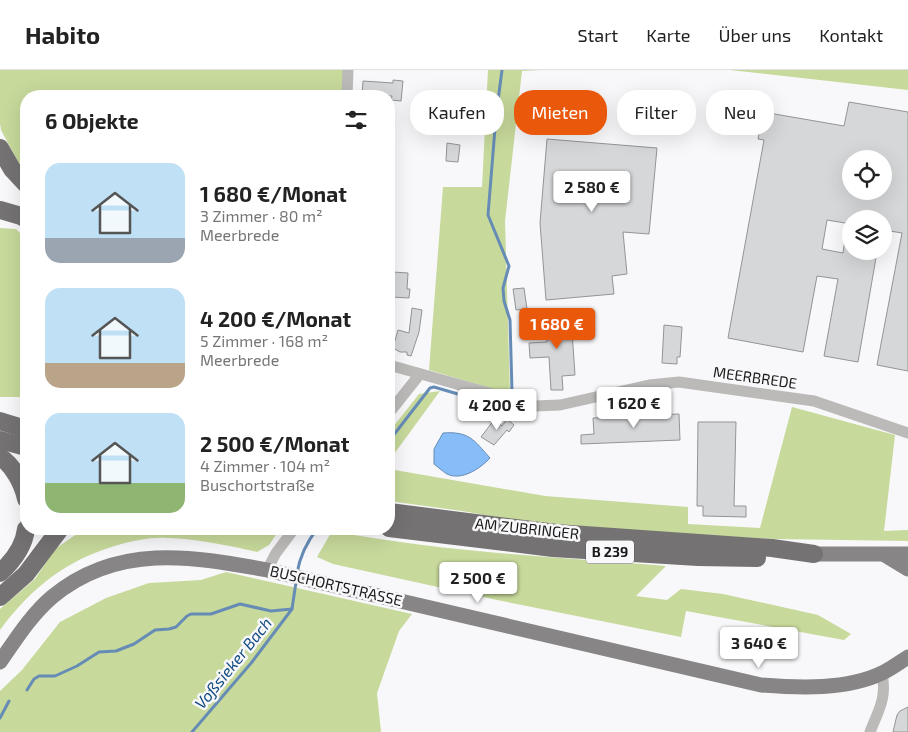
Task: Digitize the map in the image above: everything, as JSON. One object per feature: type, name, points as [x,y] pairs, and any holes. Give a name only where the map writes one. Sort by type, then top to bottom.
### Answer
[{"type":"highway","points":[[0,148],[12,169],[20,178]]},
{"type":"highway","points":[[0,210],[20,216]]},
{"type":"highway","points":[[0,421],[20,427]]},
{"type":"highway","points":[[0,440],[20,445]]},
{"type":"highway","points":[[0,457],[17,476],[20,484]]},
{"type":"highway","name":"AM ZUBRINGER","points":[[395,513],[556,533],[772,548],[814,554]]},
{"type":"highway","name":"AM ZUBRINGER","points":[[395,529],[553,548],[650,554],[757,558],[814,554]]},
{"type":"highway","points":[[0,573],[11,563],[20,548],[24,535]]},
{"type":"highway","points":[[0,597],[8,592],[26,574],[55,535]]},
{"type":"main road","name":"AM ZUBRINGER","points":[[814,554],[908,554]]},
{"type":"main road","points":[[884,555],[908,569]]},
{"type":"main road","name":"BUSCHORTSTRASSE","points":[[0,662],[22,630],[52,597],[75,581],[120,563],[148,558],[180,557],[220,561],[267,570],[761,685],[810,688],[852,682],[882,673],[908,657]]},
{"type":"street","points":[[347,90],[348,70]]},
{"type":"street","name":"MEERBREDE","points":[[395,367],[535,406],[560,406],[648,385],[679,382],[814,401],[908,433]]},
{"type":"street","points":[[395,405],[420,374]]},
{"type":"street","points":[[267,570],[276,552],[289,535]]},
{"type":"street","points":[[870,732],[883,699],[885,687],[882,673]]},
{"type":"green space","points":[[0,70],[345,70],[344,90],[20,90],[20,165],[1,130]]},
{"type":"green space","points":[[488,70],[540,70],[522,71],[520,90],[514,90],[515,135],[505,221],[510,394],[429,370],[443,187],[482,187],[485,135],[504,135],[504,90],[487,90]]},
{"type":"green space","points":[[730,70],[908,70],[908,90]]},
{"type":"green space","points":[[0,228],[16,229],[20,233],[20,397],[0,397]]},
{"type":"green space","points":[[440,391],[395,453],[395,424],[419,394]]},
{"type":"green space","points":[[792,407],[895,435],[884,531],[908,530],[908,541],[775,539],[665,533],[518,521],[395,502],[395,470],[545,496],[688,507],[688,524],[760,528]]},
{"type":"green space","points":[[75,535],[276,535],[269,545],[257,552],[201,541],[161,538],[130,542],[99,551],[66,567],[38,588],[0,630],[0,609],[35,579],[55,549]]},
{"type":"green space","points":[[330,535],[355,535],[457,549],[666,566],[636,596],[667,600],[681,589],[723,594],[818,615],[851,634],[844,640],[686,611],[681,637],[497,600],[333,564],[317,557]]},
{"type":"green space","points":[[226,572],[412,614],[399,631],[377,693],[381,732],[0,732],[0,691],[22,670],[60,622],[106,598],[149,583],[201,580]]},
{"type":"water","points":[[443,433],[465,435],[480,446],[490,458],[470,473],[458,476],[447,474],[434,464],[434,449]]},
{"type":"building","points":[[393,80],[403,81],[401,101],[395,100],[395,90],[362,90],[363,81],[393,83]]},
{"type":"building","points":[[849,102],[908,112],[908,371],[877,365],[902,233],[892,231],[892,210],[842,210],[842,222],[827,220],[822,249],[842,253],[842,260],[876,260],[858,362],[824,356],[838,279],[817,276],[803,352],[728,338],[764,140],[758,139],[759,135],[774,135],[774,114],[844,126]]},
{"type":"building","points":[[547,139],[657,148],[649,234],[623,232],[627,274],[612,276],[614,294],[546,300],[540,223]]},
{"type":"building","points":[[447,143],[460,145],[458,162],[446,161]]},
{"type":"building","points":[[395,272],[408,273],[407,289],[410,289],[409,298],[395,297]]},
{"type":"building","points":[[524,288],[527,309],[516,310],[513,289]]},
{"type":"building","points":[[412,308],[422,310],[419,332],[411,356],[407,355],[407,352],[400,352],[395,349],[398,330],[409,333]]},
{"type":"building","points":[[571,317],[575,375],[562,376],[563,390],[551,390],[549,357],[530,358],[529,343],[547,342],[544,320]]},
{"type":"building","points":[[664,325],[682,327],[680,357],[677,357],[677,364],[662,363]]},
{"type":"building","points":[[679,414],[680,440],[581,444],[581,435],[594,434],[593,418]]},
{"type":"building","points":[[507,419],[514,425],[494,445],[481,437],[494,420],[502,426]]},
{"type":"building","points":[[698,422],[736,422],[734,506],[746,506],[746,517],[703,516],[703,506],[697,506]]},
{"type":"building","points":[[908,707],[908,732],[893,732],[897,715]]},
{"type":"waterway","points":[[502,70],[496,116],[488,215],[509,266],[503,288],[504,301],[510,320],[512,392]]},
{"type":"waterway","points":[[395,433],[430,388],[434,387],[468,397]]},
{"type":"waterway","points":[[297,573],[304,550],[313,535]]},
{"type":"waterway","name":"Voßsieker Bach","points":[[192,732],[252,662],[292,609],[296,582]]},
{"type":"waterway","points":[[27,690],[34,679],[39,676],[55,676],[77,666],[99,652],[116,651],[134,644],[155,630],[176,627],[191,614],[211,614],[240,604],[271,611],[292,609]]},
{"type":"waterway","points":[[0,718],[9,701]]}]
